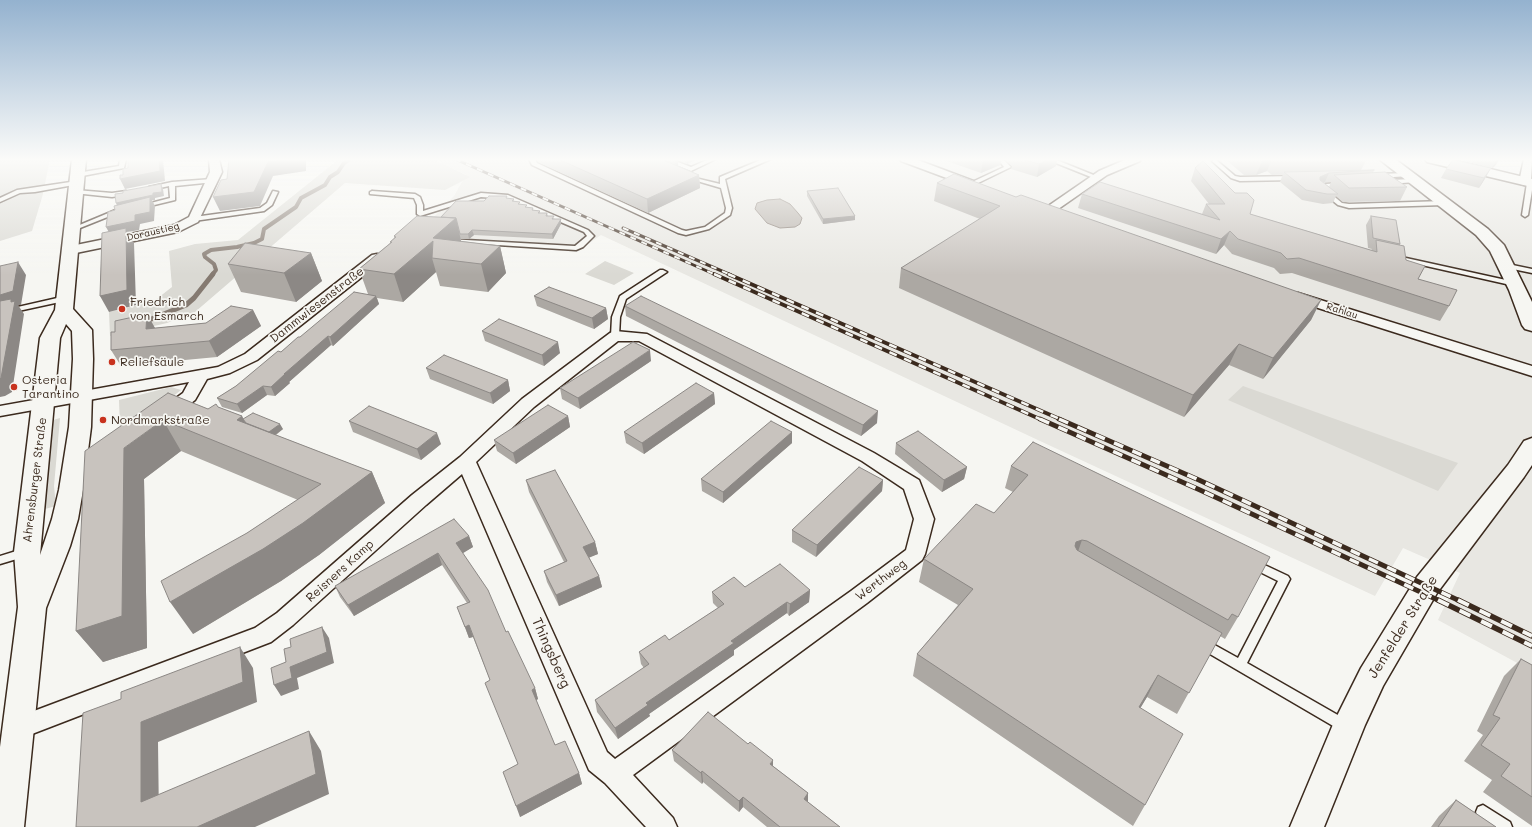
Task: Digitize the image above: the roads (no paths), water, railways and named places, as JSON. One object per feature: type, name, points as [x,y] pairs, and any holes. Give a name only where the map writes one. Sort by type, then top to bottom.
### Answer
[{"type":"main road","name":"Ahrensburger Straße","points":[[7,827],[14,741],[32,606],[27,552],[50,338],[65,304],[76,198]]},
{"type":"main road","points":[[1437,198],[1482,232],[1498,249],[1532,325]]},
{"type":"main road","name":"Ahrensburger Straße","points":[[32,606],[57,546],[71,490],[80,427],[83,359],[82,330],[65,304]]},
{"type":"main road","name":"Jenfelder Straße","points":[[1307,827],[1348,728],[1372,677],[1422,592],[1516,471],[1532,446]]},
{"type":"street","name":"Doraustieg","points":[[70,250],[178,228],[194,220],[205,198]]},
{"type":"street","points":[[1047,211],[1068,198]]},
{"type":"street","points":[[1032,206],[1061,216]]},
{"type":"street","points":[[410,225],[420,214]]},
{"type":"street","name":"Dammwiesenstraße","points":[[44,403],[224,370],[251,357],[303,317],[386,249]]},
{"type":"street","name":"Rahlau","points":[[1283,292],[1532,370]]},
{"type":"street","name":"Reisners Kamp","points":[[14,741],[263,635],[285,619],[419,500],[466,461],[528,403],[615,336]]},
{"type":"street","name":"Werthweg","points":[[614,774],[915,554],[924,519],[912,485],[868,457],[642,337],[615,336]]},
{"type":"street","points":[[154,422],[179,409],[189,396],[201,375]]},
{"type":"street","points":[[0,411],[44,403]]},
{"type":"street","name":"Thingsberg","points":[[466,461],[598,761],[614,774],[664,827]]},
{"type":"street","points":[[71,490],[91,470]]},
{"type":"lane","points":[[101,198],[112,204],[127,209]]},
{"type":"lane","points":[[73,229],[123,198]]},
{"type":"lane","points":[[135,207],[174,199],[174,198]]},
{"type":"lane","points":[[194,220],[262,210],[270,204],[273,198]]},
{"type":"lane","points":[[417,198],[420,204],[420,214],[473,198]]},
{"type":"lane","points":[[442,240],[576,248],[581,246],[591,236],[586,231],[512,198]]},
{"type":"lane","points":[[606,198],[680,232],[692,232],[702,229],[728,214],[729,208],[727,198]]},
{"type":"lane","points":[[1332,198],[1340,204],[1349,206],[1444,203]]},
{"type":"lane","points":[[1525,215],[1527,198]]},
{"type":"lane","points":[[1393,257],[1532,276]]},
{"type":"lane","points":[[1509,273],[1532,271]]},
{"type":"lane","points":[[615,336],[616,317],[623,298],[663,272]]},
{"type":"lane","points":[[0,313],[65,304]]},
{"type":"lane","points":[[0,560],[27,552]]},
{"type":"lane","points":[[1240,665],[1284,579],[1242,558]]},
{"type":"lane","points":[[1194,638],[1348,728]]},
{"type":"lane","points":[[1483,812],[1505,827]]},
{"type":"waterway","name":"Rahlau","points":[[212,275],[216,270],[214,264],[205,257],[204,254],[211,250],[237,247],[254,243],[262,239],[264,229],[296,207],[302,198]]},
{"type":"waterway","name":"Rahlau","points":[[144,322],[186,305],[194,298],[213,274]]},
{"type":"railway","points":[[542,198],[716,275]]},
{"type":"railway","points":[[623,228],[731,275]]},
{"type":"railway","points":[[714,274],[1042,420]]},
{"type":"railway","points":[[728,274],[1062,420]]},
{"type":"railway","points":[[1040,419],[1200,490],[1440,601]]},
{"type":"railway","points":[[1059,419],[1199,480],[1460,601]]},
{"type":"railway","points":[[1438,600],[1532,646]]},
{"type":"railway","points":[[1458,600],[1532,636]]},
{"type":"place","name":"Friedrich von Esmarch","points":[[122,309]]},
{"type":"place","name":"Reliefsäule","points":[[112,362]]},
{"type":"place","name":"Osteria Tarantino","points":[[14,387]]},
{"type":"place","name":"Nordmarkstraße","points":[[103,420]]}]
